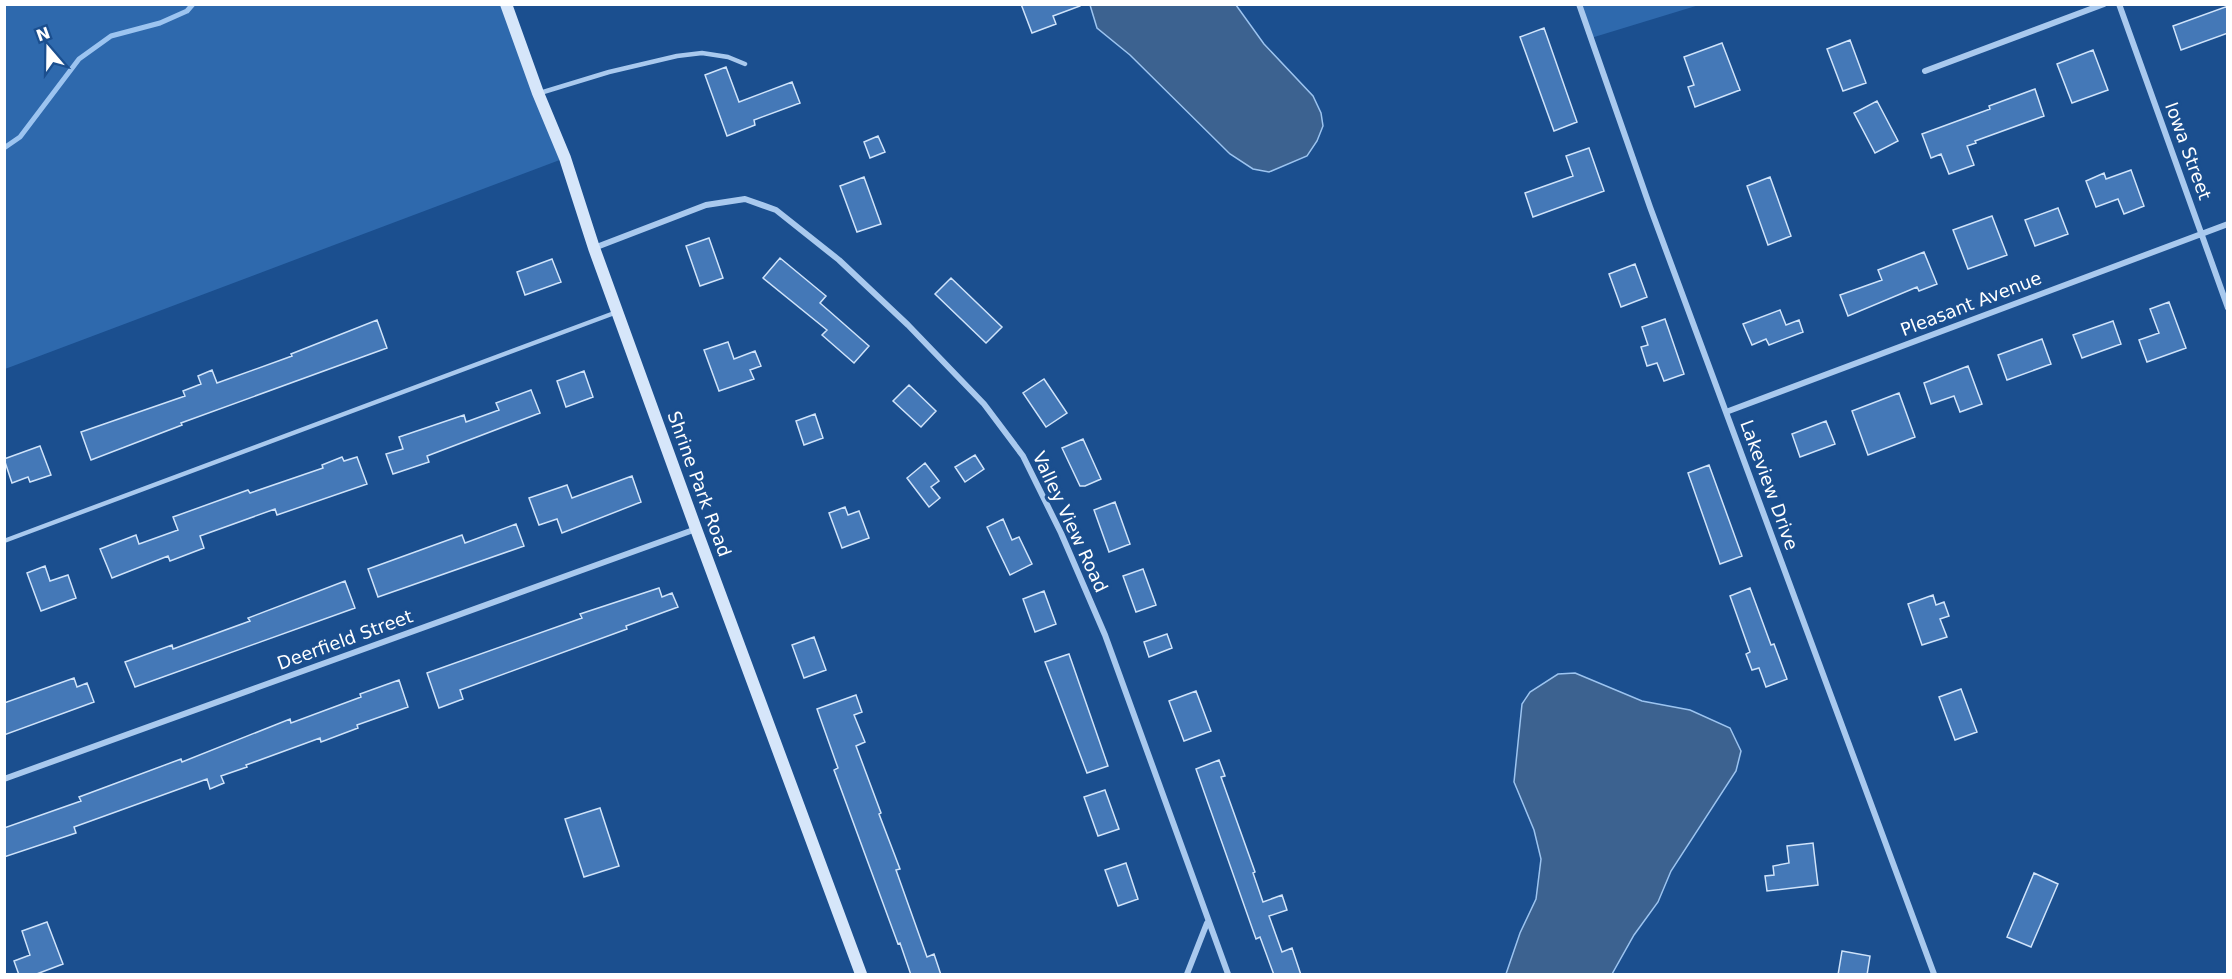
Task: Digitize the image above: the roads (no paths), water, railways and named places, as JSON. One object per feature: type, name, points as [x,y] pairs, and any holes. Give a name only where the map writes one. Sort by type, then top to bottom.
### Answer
[{"type":"street","name":"Shrine Park Road","points":[[506,4],[538,93],[565,158],[617,312],[861,975]]},
{"type":"street","name":"Lakeview Drive","points":[[1579,4],[1726,412],[1934,975]]},
{"type":"street","points":[[1925,71],[2104,4]]},
{"type":"street","name":"Iowa Street","points":[[2119,4],[2228,308]]},
{"type":"street","name":"Valley View Road","points":[[594,248],[706,205],[745,199],[776,210],[839,260],[900,316],[984,404],[1023,456],[1061,533],[1105,635],[1227,975]]},
{"type":"street","name":"Pleasant Avenue","points":[[1726,412],[2228,224]]},
{"type":"street","name":"Deerfield Street","points":[[4,779],[696,529]]},
{"type":"street","points":[[1187,975],[1208,923]]},
{"type":"lane","points":[[538,93],[609,72],[677,56],[702,53],[728,57],[745,64]]},
{"type":"lane","points":[[4,541],[617,312]]},
{"type":"waterway","points":[[4,148],[20,137],[79,59],[111,36],[160,23],[187,11],[193,4]]}]
